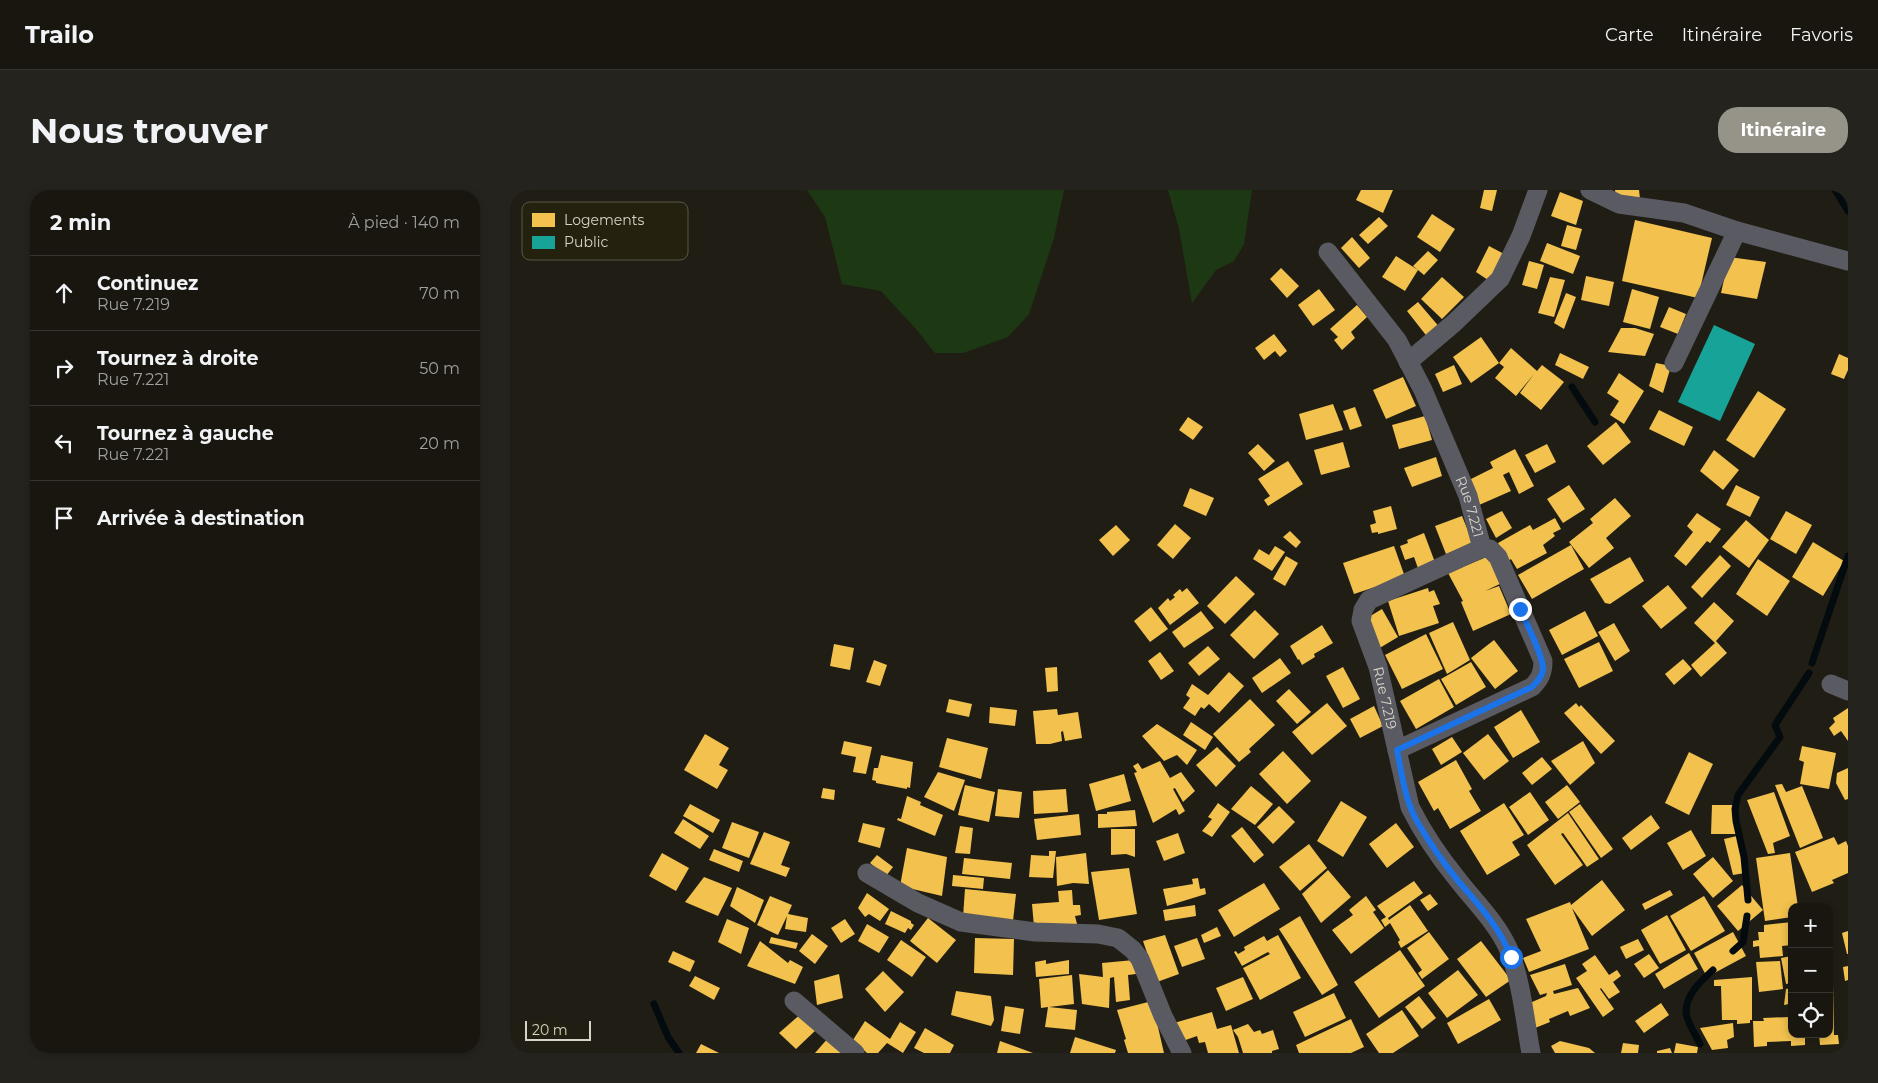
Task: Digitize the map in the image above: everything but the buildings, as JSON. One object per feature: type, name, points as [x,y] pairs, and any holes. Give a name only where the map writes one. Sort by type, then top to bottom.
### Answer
[{"type":"street","points":[[1408,362],[1454,323],[1500,279],[1521,236],[1538,190]]},
{"type":"street","points":[[1590,190],[1619,204],[1684,213],[1848,261]]},
{"type":"street","points":[[1674,363],[1737,230]]},
{"type":"street","name":"Rue 7.221","points":[[1328,252],[1397,340],[1423,390],[1468,496],[1482,548],[1490,549],[1498,556],[1542,662],[1543,672],[1539,680],[1532,687],[1397,750]]},
{"type":"street","name":"Rue 7.219","points":[[1482,548],[1369,600],[1363,610],[1361,621],[1378,668],[1410,807],[1418,824],[1458,880],[1482,909],[1507,947],[1515,967],[1531,1053]]},
{"type":"street","points":[[867,873],[918,903],[961,922],[1036,932],[1098,934],[1118,938],[1133,950],[1140,959],[1163,1016],[1182,1053]]},
{"type":"street","points":[[794,1001],[856,1053]]},
{"type":"green space","points":[[807,190],[1064,190],[1054,238],[1029,314],[1008,337],[963,353],[935,353],[881,291],[842,284],[825,217]]},
{"type":"green space","points":[[1168,190],[1252,190],[1244,244],[1234,261],[1216,270],[1192,303],[1179,229]]},
{"type":"waterway","points":[[1835,190],[1848,211]]},
{"type":"waterway","points":[[1572,387],[1595,422]]},
{"type":"waterway","points":[[1812,663],[1848,556]]},
{"type":"waterway","points":[[1748,900],[1744,857],[1736,821],[1735,809],[1738,795],[1780,737],[1775,725],[1809,673]]},
{"type":"waterway","points":[[1733,951],[1743,942],[1747,916]]},
{"type":"waterway","points":[[1700,1044],[1688,1020],[1687,1005],[1695,988],[1713,970]]},
{"type":"waterway","points":[[654,1004],[668,1037],[679,1053]]},
{"type":"route","points":[[1511,957],[1495,927],[1418,824],[1410,807],[1397,750],[1532,687],[1539,680],[1543,672],[1542,662],[1520,609]]}]
